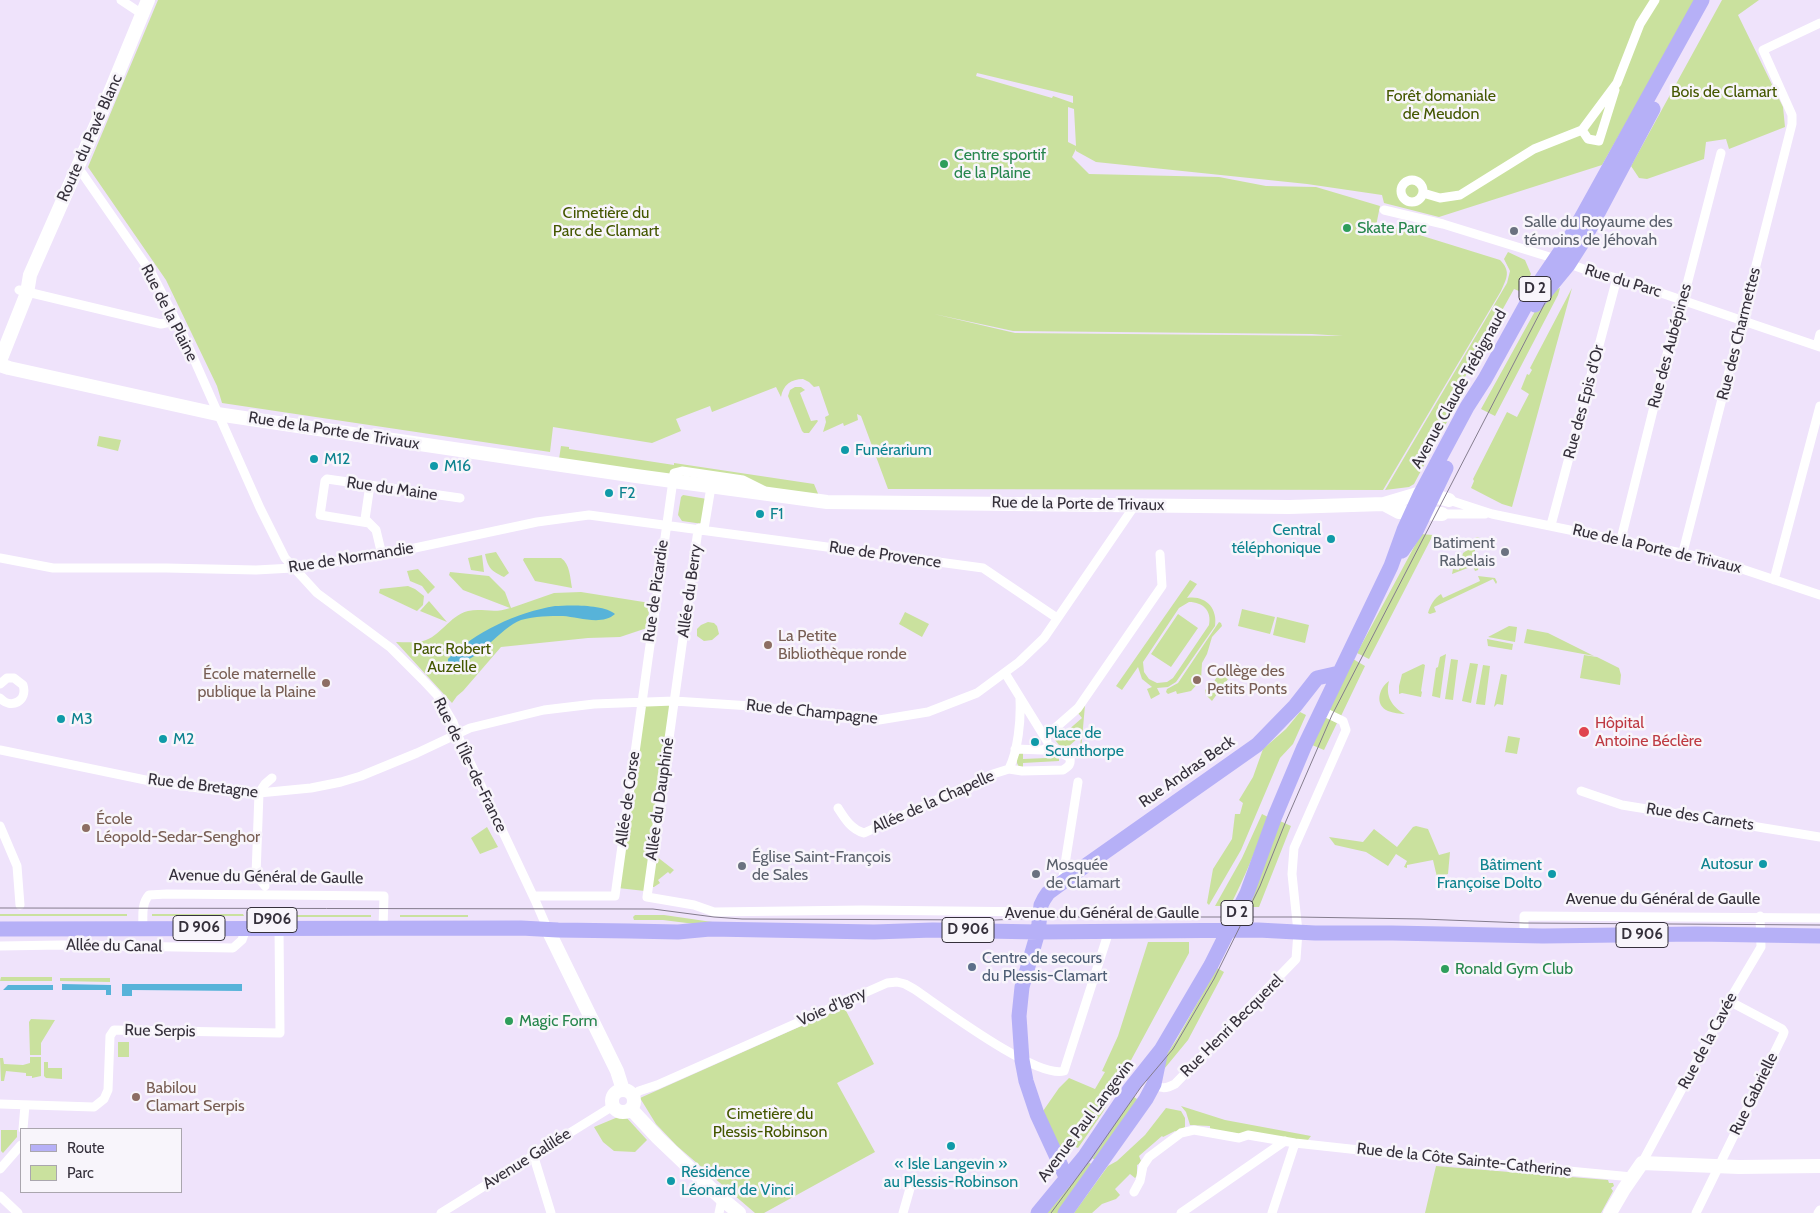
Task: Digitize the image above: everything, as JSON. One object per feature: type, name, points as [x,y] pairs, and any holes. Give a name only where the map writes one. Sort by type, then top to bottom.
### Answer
[{"type":"main road","name":"D 2","points":[[1320,710],[1391,566],[1416,531],[1418,514],[1427,494],[1465,432],[1535,303],[1562,261],[1575,230],[1702,0]]},
{"type":"main road","name":"D 2","points":[[1562,261],[1587,235],[1712,0]]},
{"type":"main road","name":"Rue Andras Beck","points":[[1040,912],[1042,902],[1048,893],[1256,745],[1295,706],[1320,676],[1339,674]]},
{"type":"main road","name":"Avenue Paul Langevin","points":[[1038,1213],[1076,1167],[1161,1050],[1211,965],[1247,892],[1275,816],[1320,710]]},
{"type":"main road","points":[[1040,912],[1038,932],[1022,987],[1019,1016],[1022,1060],[1026,1081],[1037,1114],[1066,1179]]},
{"type":"main road","name":"Avenue du Général de Gaulle","points":[[0,919],[246,928],[384,924]]},
{"type":"main road","name":"Avenue du Général de Gaulle","points":[[0,928],[143,924],[384,924],[521,928],[546,925],[678,932],[800,921],[874,932],[933,930],[1038,932],[1258,930],[1524,935],[1696,934],[1820,936]]},
{"type":"main road","name":"Avenue Paul Langevin","points":[[1065,1213],[1146,1099],[1154,1084],[1161,1050]]},
{"type":"main road","points":[[1052,1147],[1059,1157],[1076,1167]]},
{"type":"street","points":[[121,0],[142,14]]},
{"type":"street","name":"Route du Pavé Blanc","points":[[0,363],[4,335],[77,170],[148,0]]},
{"type":"street","points":[[1582,130],[1588,139],[1599,141],[1617,83],[1640,24],[1655,0]]},
{"type":"street","name":"Rue des Charmettes","points":[[1683,552],[1792,124],[1792,115],[1763,50],[1820,23]]},
{"type":"street","points":[[1423,193],[1440,198],[1460,195],[1534,148],[1582,130],[1617,83]]},
{"type":"street","name":"Rue des Aubépines","points":[[1621,539],[1721,153]]},
{"type":"street","name":"Rue de la Plaine","points":[[77,170],[82,173],[152,274],[176,320],[217,414]]},
{"type":"street","name":"Rue du Parc","points":[[1384,210],[1443,224],[1562,261],[1590,272],[1617,278],[1819,346]]},
{"type":"street","name":"Rue des Epis d'Or","points":[[1551,525],[1617,278]]},
{"type":"street","points":[[23,292],[161,324],[176,320]]},
{"type":"street","points":[[1819,346],[1820,334]]},
{"type":"street","name":"Rue de la Porte de Trivaux","points":[[0,363],[9,368],[217,414],[672,482],[827,502],[1289,507],[1384,504],[1427,494],[1492,514],[1621,539],[1715,560],[1820,595]]},
{"type":"street","points":[[1774,580],[1820,406]]},
{"type":"street","name":"Rue de l'Île-de-France","points":[[217,414],[260,508],[292,568],[316,593],[391,648],[437,695],[458,732],[461,743],[546,925]]},
{"type":"street","name":"Rue de la Porte de Trivaux","points":[[672,482],[676,472],[690,472],[743,480],[772,495]]},
{"type":"street","name":"Rue du Maine","points":[[369,523],[320,516],[325,481],[327,479],[460,498]]},
{"type":"street","name":"Rue de Picardie","points":[[642,701],[672,482]]},
{"type":"street","points":[[370,486],[365,519],[376,530],[382,555]]},
{"type":"street","name":"Allée du Berry","points":[[674,700],[698,530],[699,528],[704,528],[711,487]]},
{"type":"street","name":"Rue de la Porte de Trivaux","points":[[1384,504],[1394,511],[1418,514],[1492,514]]},
{"type":"street","name":"Rue de Champagne","points":[[458,732],[544,710],[642,701],[674,700],[750,706],[853,719],[878,720],[928,712],[976,693],[1019,662],[1044,638],[1135,505]]},
{"type":"street","name":"Rue de Normandie","points":[[0,558],[53,568],[256,570],[292,568],[382,555],[537,522],[589,515],[698,530]]},
{"type":"street","name":"Rue de Provence","points":[[698,530],[984,568],[1057,618]]},
{"type":"street","points":[[1045,737],[1078,708],[1162,586],[1160,554]]},
{"type":"street","points":[[1005,673],[1050,746],[1070,758],[1069,766],[1063,770],[1022,772],[1009,769],[1015,749],[1021,709],[1020,699]]},
{"type":"street","points":[[0,684],[7,678],[14,678],[21,682],[24,688],[24,696],[19,702],[12,704],[1,701]]},
{"type":"street","name":"Allée du Dauphiné","points":[[647,897],[674,700]]},
{"type":"street","name":"Allée de Corse","points":[[534,896],[615,896],[642,701]]},
{"type":"street","name":"Rue Henri Becquerel","points":[[1154,1084],[1165,1088],[1175,1084],[1295,962],[1298,932],[1292,874],[1294,848],[1346,730],[1343,721],[1320,710]]},
{"type":"street","name":"Rue de Bretagne","points":[[0,750],[155,782],[259,797],[348,780],[417,753],[458,732]]},
{"type":"street","points":[[1015,749],[1043,750],[1050,746]]},
{"type":"street","name":"Allée de la Chapelle","points":[[838,808],[850,825],[864,833],[993,774],[1009,769]]},
{"type":"street","points":[[265,886],[256,875],[259,797],[265,784],[272,778]]},
{"type":"street","points":[[1062,883],[1078,782]]},
{"type":"street","name":"Rue des Carnets","points":[[1581,791],[1622,805],[1820,837]]},
{"type":"street","points":[[0,826],[17,866],[20,905]]},
{"type":"street","points":[[0,852],[9,848]]},
{"type":"street","name":"Avenue du Général de Gaulle","points":[[143,924],[146,898],[149,895],[167,894],[384,896],[384,924]]},
{"type":"street","name":"Avenue du Général de Gaulle","points":[[647,897],[694,905],[714,912],[800,921],[862,910],[1040,912]]},
{"type":"street","name":"Avenue du Général de Gaulle","points":[[1524,935],[1524,916],[1760,916],[1820,918]]},
{"type":"street","name":"Rue de la Cavée","points":[[1642,1164],[1729,1001],[1761,947],[1760,916]]},
{"type":"street","points":[[546,925],[629,1098],[658,1138],[721,1206],[739,1213]]},
{"type":"street","name":"Allée du Canal","points":[[0,946],[62,945],[233,948],[242,940],[246,928]]},
{"type":"street","name":"Rue Serpis","points":[[0,1104],[94,1107],[104,1099],[108,1090],[110,1036],[114,1030],[280,1033],[278,928]]},
{"type":"street","name":"Voie d'Igny","points":[[629,1098],[639,1091],[893,982],[905,984],[914,989],[1022,1060],[1058,1073],[1064,1072],[1109,931]]},
{"type":"street","name":"Rue Gabrielle","points":[[1696,1213],[1784,1032],[1729,1001]]},
{"type":"street","points":[[1141,1075],[1154,1084]]},
{"type":"street","points":[[613,1106],[621,1112],[629,1098]]},
{"type":"street","points":[[23,1128],[25,1105]]},
{"type":"street","name":"Avenue Galilée","points":[[441,1213],[533,1154],[613,1106]]},
{"type":"street","name":"Rue de la Côte Sainte-Catherine","points":[[1134,1192],[1140,1181],[1145,1161],[1181,1134],[1187,1131],[1203,1130],[1239,1138],[1248,1135],[1442,1159],[1632,1177]]},
{"type":"street","points":[[1181,1213],[1286,1140]]},
{"type":"street","points":[[1272,1213],[1298,1142]]},
{"type":"street","points":[[0,1169],[20,1146]]},
{"type":"street","points":[[533,1154],[551,1213]]},
{"type":"street","points":[[1610,1213],[1642,1164],[1820,1166]]},
{"type":"street","points":[[903,1213],[911,1185]]},
{"type":"street","points":[[0,1196],[18,1213]]},
{"type":"green space","points":[[158,0],[1696,0],[1602,165],[1439,217],[1384,203],[1382,195],[1307,184],[1096,162],[1076,151],[1076,149],[1072,157],[1089,174],[1219,177],[1266,186],[1316,187],[1380,206],[1376,226],[1382,228],[1384,224],[1500,260],[1507,271],[1501,291],[1383,490],[888,489],[861,416],[857,414],[858,420],[844,426],[843,423],[823,432],[826,422],[825,417],[829,415],[819,386],[814,387],[803,379],[795,380],[788,384],[781,397],[776,387],[712,412],[710,406],[676,419],[681,431],[652,443],[553,427],[550,452],[222,403],[217,386],[166,280],[88,167]],"holes":[[[977,73],[1073,96],[1073,103],[976,76]],[[1068,107],[1074,109],[1076,146],[1068,142]],[[934,314],[1013,331],[1312,334],[1343,336],[1015,333]]]},
{"type":"green space","name":"Bois de Clamart","points":[[1722,0],[1759,0],[1738,15],[1783,107],[1785,127],[1729,149],[1726,139],[1706,142],[1704,159],[1647,179],[1639,178],[1631,166]]},
{"type":"green space","points":[[1508,252],[1525,260],[1531,274],[1524,288],[1519,291],[1514,289],[1465,377],[1465,388],[1414,484],[1409,487],[1385,490],[1507,283],[1510,271],[1504,259]]},
{"type":"green space","points":[[1560,288],[1495,416],[1481,409],[1539,304],[1551,291]]},
{"type":"green space","points":[[1572,288],[1512,507],[1471,488],[1473,479],[1507,412],[1517,417],[1529,394],[1521,389],[1527,374],[1529,375],[1532,370],[1530,368]]},
{"type":"green space","points":[[795,387],[801,387],[805,390],[800,393],[811,421],[818,421],[809,433],[802,431],[788,396],[790,390]]},
{"type":"green space","points":[[99,436],[121,440],[118,451],[97,446]]},
{"type":"green space","points":[[561,446],[569,447],[569,449],[674,465],[674,463],[814,484],[819,496],[559,459]]},
{"type":"green space","points":[[683,495],[707,499],[703,524],[682,521],[678,515]]},
{"type":"green space","points":[[1421,534],[1433,535],[1369,659],[1357,653]]},
{"type":"green space","points":[[1475,538],[1482,539],[1481,547],[1476,546],[1472,564],[1479,565],[1478,570],[1475,571],[1473,566],[1452,574],[1453,569],[1459,570],[1463,553],[1478,543]]},
{"type":"green space","points":[[496,552],[509,573],[504,577],[496,573],[489,566],[486,559],[485,554]]},
{"type":"green space","points":[[482,555],[484,572],[471,570],[468,558]]},
{"type":"green space","points":[[524,558],[561,558],[568,567],[572,588],[535,581],[523,560]]},
{"type":"green space","points":[[418,569],[435,587],[428,594],[422,586],[410,581],[407,571]]},
{"type":"green space","name":"Parc Robert Auzelle","points":[[450,572],[489,576],[505,592],[511,608],[554,593],[581,592],[650,603],[647,628],[620,637],[588,638],[501,647],[452,703],[396,642],[417,642],[429,639],[455,617],[468,611],[499,611],[510,608],[463,590],[449,575]]},
{"type":"green space","points":[[1478,576],[1495,578],[1497,582],[1496,584],[1493,579],[1434,607],[1436,612],[1428,613],[1433,602],[1441,594],[1443,598],[1480,581]]},
{"type":"green space","points":[[1190,580],[1197,584],[1187,598],[1199,599],[1209,604],[1214,614],[1215,626],[1176,682],[1168,687],[1157,688],[1160,694],[1151,699],[1147,689],[1152,687],[1142,679],[1138,667],[1122,690],[1116,686]],"holes":[[[1189,602],[1194,602],[1205,608],[1208,612],[1209,625],[1173,678],[1167,682],[1157,683],[1149,679],[1144,672],[1143,662],[1179,608]]]},
{"type":"green space","points":[[408,586],[424,596],[423,605],[417,611],[379,593],[380,589]]},
{"type":"green space","points":[[429,601],[447,622],[420,611]]},
{"type":"green space","points":[[1242,609],[1275,617],[1270,634],[1238,626]]},
{"type":"green space","points":[[905,612],[929,624],[922,637],[899,624]]},
{"type":"green space","points":[[1178,614],[1198,628],[1171,667],[1151,654]]},
{"type":"green space","points":[[1277,617],[1309,625],[1305,643],[1273,635]]},
{"type":"green space","points":[[708,622],[714,623],[717,626],[719,634],[712,640],[704,641],[697,636],[697,629]]},
{"type":"green space","points":[[1219,622],[1222,626],[1212,637],[1202,663],[1201,680],[1191,691],[1177,694],[1176,691],[1168,694],[1166,692],[1167,689],[1178,683]]},
{"type":"green space","points":[[1509,626],[1517,627],[1515,642],[1488,637]]},
{"type":"green space","points":[[1527,629],[1548,633],[1594,656],[1524,643]]},
{"type":"green space","points":[[1487,639],[1513,644],[1512,650],[1488,646]]},
{"type":"green space","points":[[1446,654],[1440,698],[1432,696],[1436,668],[1438,667],[1440,657]]},
{"type":"green space","points":[[1584,655],[1597,657],[1619,668],[1621,675],[1620,685],[1580,678]]},
{"type":"green space","points":[[1353,659],[1365,666],[1341,716],[1329,710]]},
{"type":"green space","points":[[1451,659],[1458,660],[1453,700],[1445,699]]},
{"type":"green space","points":[[1470,663],[1478,664],[1471,703],[1462,701]]},
{"type":"green space","points":[[1423,664],[1425,665],[1421,697],[1399,694],[1402,674]]},
{"type":"green space","points":[[1483,665],[1490,666],[1485,705],[1476,704]]},
{"type":"green space","points":[[1219,672],[1228,679],[1212,701],[1206,695],[1205,690],[1214,682]]},
{"type":"green space","points":[[1501,674],[1507,675],[1503,705],[1497,704],[1494,707]]},
{"type":"green space","points":[[1389,681],[1389,696],[1396,708],[1405,714],[1388,711],[1381,705],[1381,692]]},
{"type":"green space","points":[[645,703],[672,705],[645,891],[618,888]]},
{"type":"green space","points":[[1085,705],[1081,751],[1076,753],[1080,747],[1081,738],[1078,738],[1069,746],[1070,748],[1059,745],[1052,736],[1061,727],[1066,732],[1082,718],[1078,713]]},
{"type":"green space","points":[[1300,712],[1306,715],[1293,744],[1280,758],[1241,850],[1209,905],[1207,903],[1213,869],[1232,839],[1235,814],[1240,814],[1243,803],[1239,800],[1253,777],[1263,749],[1286,729]]},
{"type":"green space","points":[[1325,717],[1337,723],[1324,750],[1312,745]]},
{"type":"green space","points":[[1508,736],[1520,738],[1517,754],[1505,752]]},
{"type":"green space","points":[[1023,752],[1023,759],[1047,758],[1046,752],[1049,752],[1059,756],[1059,761],[1023,763],[1023,767],[1019,767],[1017,757]]},
{"type":"green space","points":[[1262,814],[1268,817],[1230,906],[1215,906],[1242,858]]},
{"type":"green space","points":[[1280,821],[1291,826],[1259,907],[1249,907]]},
{"type":"green space","points":[[487,827],[498,847],[480,854],[471,838]]},
{"type":"green space","points":[[1413,827],[1428,829],[1439,855],[1450,852],[1448,874],[1437,877],[1433,860],[1407,865],[1407,868],[1404,867],[1407,861],[1396,854],[1388,866],[1366,852],[1335,845],[1329,837],[1363,842],[1374,829],[1397,847]]},
{"type":"green space","points":[[656,856],[674,870],[670,874],[668,872],[658,880],[660,883],[652,887]]},
{"type":"green space","points":[[0,914],[127,914],[127,916],[0,916]]},
{"type":"green space","points":[[152,914],[243,914],[244,916],[152,916]]},
{"type":"green space","points":[[288,915],[371,915],[371,917],[287,917]]},
{"type":"green space","points":[[400,915],[468,915],[468,917],[400,917]]},
{"type":"green space","points":[[635,915],[664,915],[719,923],[703,925],[663,920],[634,920],[633,917]]},
{"type":"green space","points":[[1148,942],[1189,942],[1189,953],[1103,1112],[1078,1148],[1073,1146],[1070,1151],[1064,1149],[1056,1141],[1043,1111],[1059,1088],[1069,1078],[1095,1089],[1105,1072],[1102,1071],[1118,1036]]},
{"type":"green space","points":[[1217,968],[1224,972],[1188,1040],[1160,1074],[1163,1060]]},
{"type":"green space","points":[[1,977],[52,977],[52,981],[0,981]]},
{"type":"green space","points":[[60,978],[110,978],[110,982],[60,981]]},
{"type":"green space","name":"Cimetière du Plessis-Robinson","points":[[844,1007],[874,1064],[837,1083],[875,1152],[764,1213],[755,1213],[677,1146],[656,1124],[640,1098]]},
{"type":"green space","points":[[31,1019],[55,1020],[41,1043],[41,1055],[30,1055],[29,1022]]},
{"type":"green space","points":[[118,1042],[129,1042],[129,1057],[118,1057]]},
{"type":"green space","points":[[30,1057],[41,1057],[41,1076],[32,1078],[32,1076],[26,1076],[26,1073],[6,1071],[4,1081],[1,1081],[0,1058],[3,1058],[4,1064],[23,1065],[30,1063]]},
{"type":"green space","points":[[44,1062],[48,1062],[48,1068],[62,1068],[62,1079],[46,1078],[44,1076]]},
{"type":"green space","points":[[1131,1095],[1140,1101],[1099,1163],[1088,1155]]},
{"type":"green space","points":[[1181,1106],[1225,1120],[1311,1136],[1308,1140],[1294,1140],[1239,1134],[1210,1129],[1210,1126],[1190,1125],[1186,1112]]},
{"type":"green space","points":[[1166,1108],[1181,1111],[1185,1118],[1185,1127],[1178,1133],[1175,1131],[1162,1136],[1139,1156],[1141,1161],[1137,1165],[1137,1176],[1135,1178],[1130,1174],[1115,1189],[1120,1195],[1116,1199],[1102,1204],[1092,1213],[1074,1213],[1108,1166],[1117,1161],[1145,1135]]},
{"type":"green space","points":[[618,1117],[626,1117],[647,1140],[635,1152],[614,1151],[603,1142],[594,1127]]},
{"type":"green space","points":[[1,1130],[17,1130],[17,1137],[3,1153],[1,1151]]},
{"type":"green space","points":[[1085,1160],[1096,1167],[1061,1213],[1043,1213]]},
{"type":"green space","points":[[1436,1166],[1608,1180],[1614,1186],[1611,1188],[1613,1191],[1601,1213],[1425,1213]]},
{"type":"water","points":[[577,605],[603,608],[615,614],[604,620],[563,616],[521,620],[503,631],[476,655],[457,663],[448,662],[448,659],[470,640],[497,625],[526,613],[555,606]]},
{"type":"water","points":[[62,984],[111,985],[111,995],[106,995],[106,990],[62,990]]},
{"type":"water","points":[[122,984],[242,984],[242,991],[132,990],[132,996],[122,996]]},
{"type":"water","points":[[8,985],[53,985],[53,990],[3,990]]},
{"type":"tram line","points":[[1051,1213],[1141,1087],[1173,1049],[1214,979],[1260,886],[1332,715],[1545,303]]},
{"type":"tram line","points":[[0,908],[653,909],[742,919],[995,920],[1058,917],[1297,917],[1524,923],[1820,925]]},
{"type":"place","name":"Centre sportif de la Plaine","points":[[944,164]]},
{"type":"place","name":"Skate Parc","points":[[1347,228]]},
{"type":"place","name":"Salle du Royaume des témoins de Jéhovah","points":[[1514,231]]},
{"type":"place","name":"Funérarium","points":[[845,450]]},
{"type":"place","name":"M12","points":[[314,459]]},
{"type":"place","name":"M16","points":[[434,466]]},
{"type":"place","name":"F2","points":[[609,493]]},
{"type":"place","name":"F1","points":[[760,514]]},
{"type":"place","name":"Central téléphonique","points":[[1331,539]]},
{"type":"place","name":"Batiment Rabelais","points":[[1505,552]]},
{"type":"place","name":"La Petite Bibliothèque ronde","points":[[768,645]]},
{"type":"place","name":"Collège des Petits Ponts","points":[[1197,680]]},
{"type":"place","name":"École maternelle publique la Plaine","points":[[326,683]]},
{"type":"place","name":"M3","points":[[61,719]]},
{"type":"place","name":"Hôpital Antoine Béclère","points":[[1584,732]]},
{"type":"place","name":"M2","points":[[163,739]]},
{"type":"place","name":"Place de Scunthorpe","points":[[1035,742]]},
{"type":"place","name":"École Léopold-Sedar-Senghor","points":[[86,828]]},
{"type":"place","name":"Autosur","points":[[1763,864]]},
{"type":"place","name":"Église Saint-François de Sales","points":[[742,866]]},
{"type":"place","name":"Mosquée de Clamart","points":[[1036,874]]},
{"type":"place","name":"Bâtiment Françoise Dolto","points":[[1552,874]]},
{"type":"place","name":"Centre de secours du Plessis-Clamart","points":[[972,967]]},
{"type":"place","name":"Ronald Gym Club","points":[[1445,969]]},
{"type":"place","name":"Magic Form","points":[[509,1021]]},
{"type":"place","name":"Babilou Clamart Serpis","points":[[136,1097]]},
{"type":"place","name":"« Isle Langevin » au Plessis-Robinson","points":[[951,1146]]},
{"type":"place","name":"Résidence Léonard de Vinci","points":[[671,1181]]},
{"type":"park label","name":"Forêt domaniale de Meudon","points":[[1441,105]]},
{"type":"park label","name":"Cimetière du Parc de Clamart","points":[[606,222]]}]
